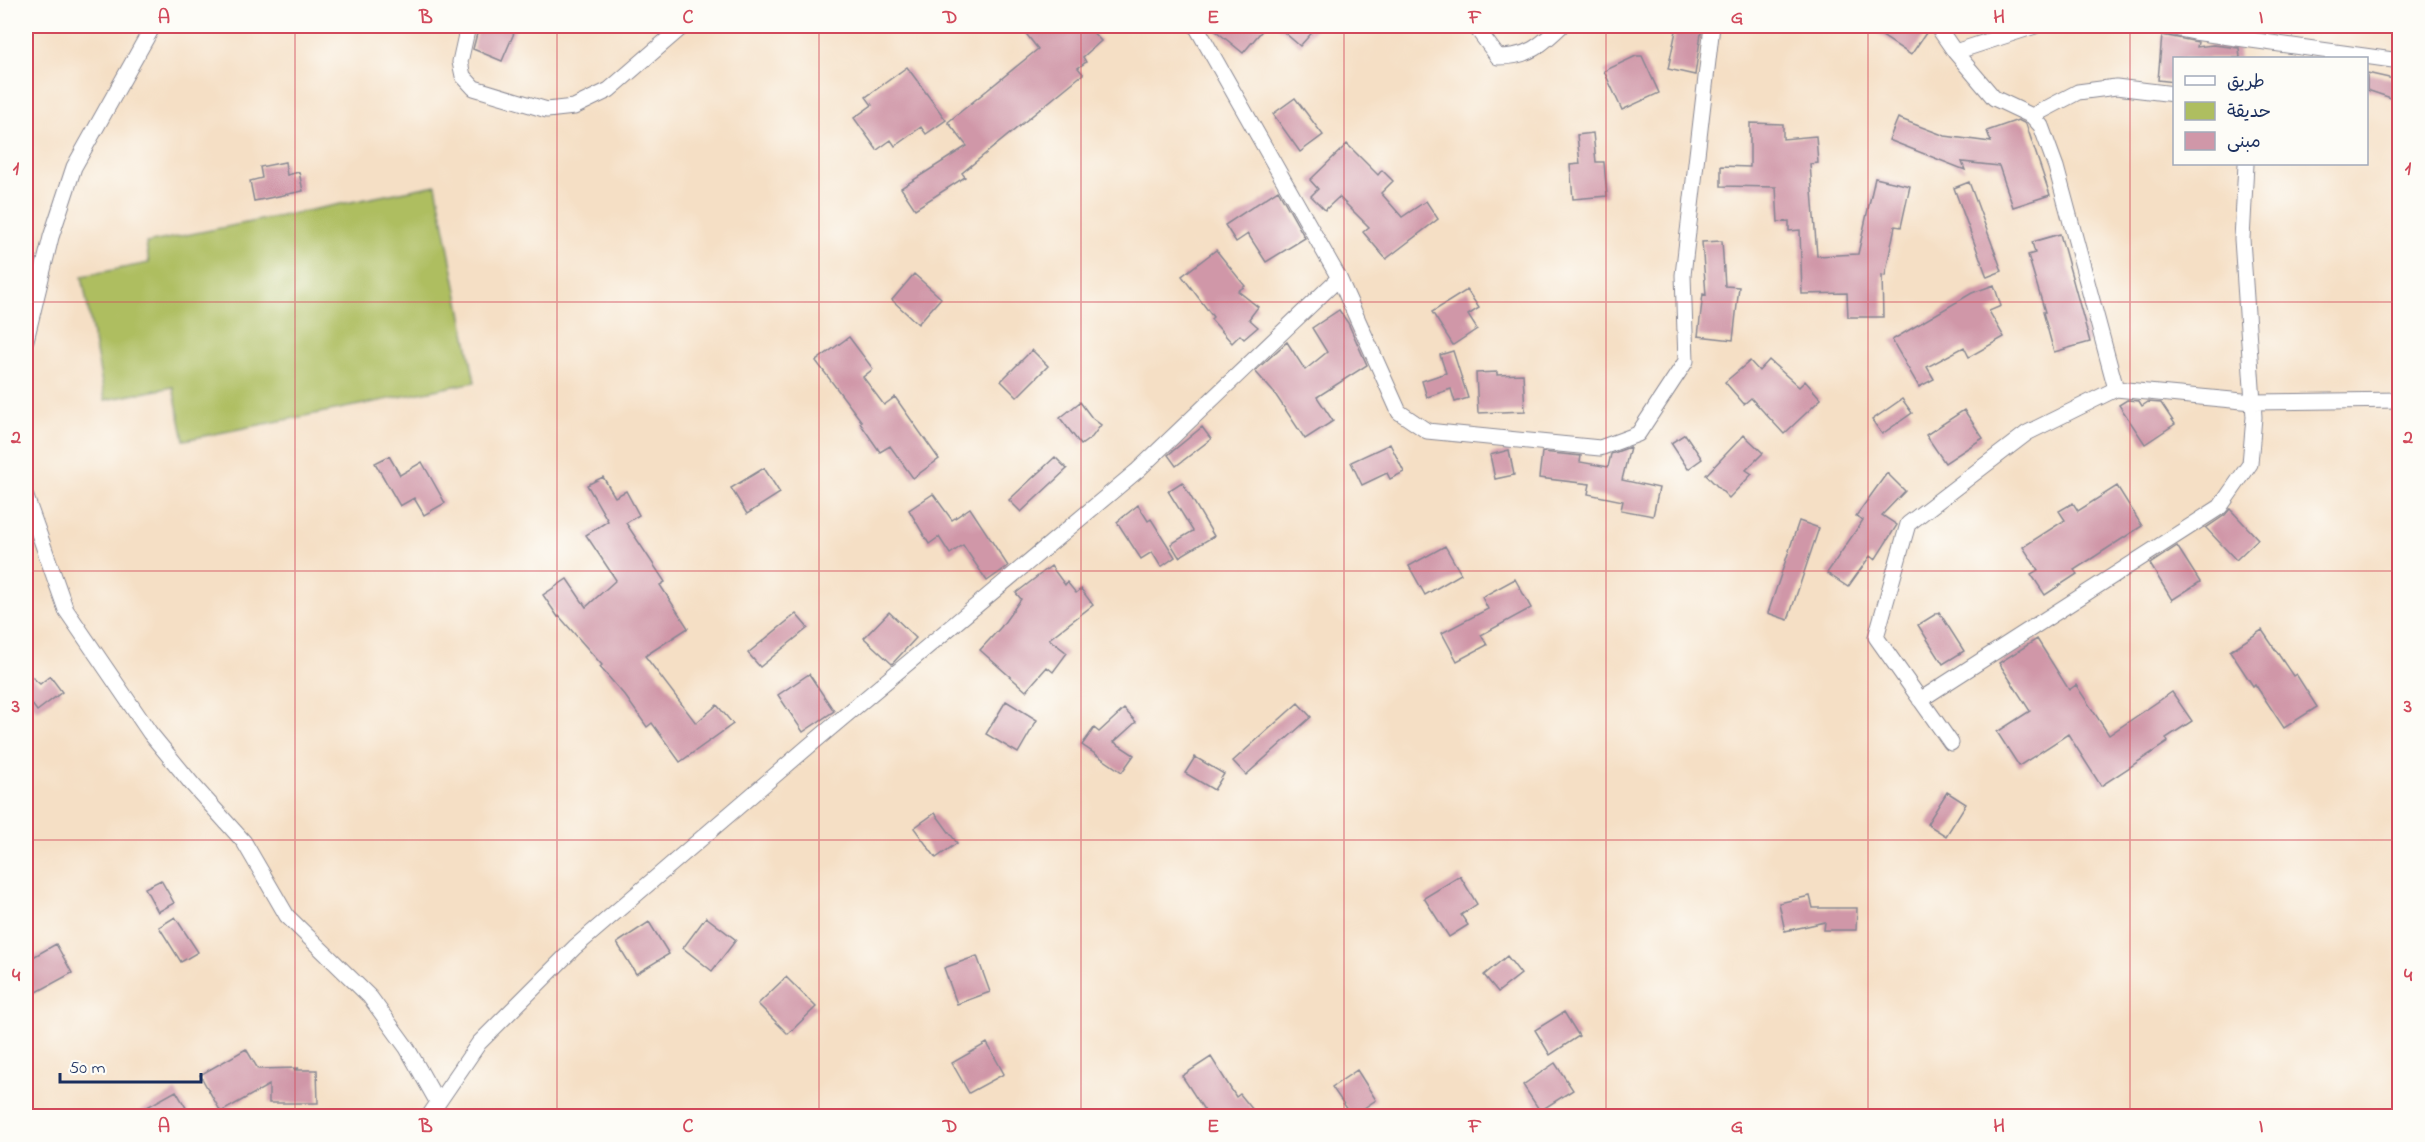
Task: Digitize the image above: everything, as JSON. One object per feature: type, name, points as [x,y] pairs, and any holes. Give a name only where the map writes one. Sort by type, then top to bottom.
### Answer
[{"type":"street","points":[[26,340],[51,237],[74,167],[153,26]]},
{"type":"street","points":[[468,26],[460,62],[463,76],[474,88],[547,110],[574,107],[609,90],[683,26]]},
{"type":"street","points":[[1196,26],[1339,278],[1399,412],[1427,431],[1600,448],[1638,434],[1686,361],[1683,274],[1712,26]]},
{"type":"street","points":[[1475,26],[1498,57],[1517,57],[1544,42],[1561,26]]},
{"type":"street","points":[[1937,26],[1955,52],[1994,98],[2032,116],[2041,126],[2056,167],[2116,389]]},
{"type":"street","points":[[1955,52],[2035,26]]},
{"type":"street","points":[[2164,26],[2400,61]]},
{"type":"street","points":[[2032,116],[2078,92],[2116,87],[2173,94]]},
{"type":"street","points":[[1920,700],[2220,507],[2250,464],[2254,417],[2242,239],[2246,165]]},
{"type":"street","points":[[429,1116],[479,1043],[575,947],[818,738],[1138,470],[1339,278]]},
{"type":"street","points":[[1951,743],[1876,637],[1908,524],[2027,433],[2116,389],[2253,402],[2400,400]]},
{"type":"street","points":[[26,498],[66,610],[150,733],[244,842],[287,916],[370,997],[407,1048],[438,1103]]},
{"type":"green space","points":[[436,185],[475,382],[184,440],[173,387],[105,400],[82,276],[149,263],[146,243]]},
{"type":"building","points":[[479,26],[517,26],[502,61],[473,49]]},
{"type":"building","points":[[1020,26],[1087,26],[1101,41],[1083,57],[1086,62],[1078,68],[1083,74],[962,173],[965,177],[915,209],[901,188],[967,146],[948,122],[1038,49]]},
{"type":"building","points":[[1210,26],[1266,26],[1243,53]]},
{"type":"building","points":[[1277,26],[1318,26],[1300,46]]},
{"type":"building","points":[[1677,26],[1702,26],[1695,75],[1668,69]]},
{"type":"building","points":[[1867,26],[1927,26],[1928,30],[1911,55]]},
{"type":"building","points":[[2162,35],[2198,42],[2197,47],[2213,45],[2239,48],[2240,57],[2173,57],[2173,82],[2158,80]]},
{"type":"building","points":[[1636,56],[1642,56],[1659,93],[1622,110],[1604,71]]},
{"type":"building","points":[[907,67],[946,120],[926,134],[921,127],[895,146],[891,140],[877,150],[854,118],[872,105],[866,97]]},
{"type":"building","points":[[2368,73],[2398,80],[2394,99],[2368,90]]},
{"type":"building","points":[[1295,98],[1323,135],[1300,152],[1273,114]]},
{"type":"building","points":[[1898,118],[1945,136],[1991,142],[1987,131],[2018,120],[2026,124],[2050,195],[2013,207],[1999,166],[1962,162],[1965,170],[1889,140]]},
{"type":"building","points":[[1750,123],[1783,124],[1783,139],[1816,136],[1818,163],[1810,164],[1817,256],[1858,254],[1875,178],[1910,186],[1901,227],[1895,226],[1885,276],[1882,275],[1883,317],[1848,317],[1847,293],[1802,294],[1800,230],[1789,231],[1789,221],[1778,222],[1776,187],[1721,186],[1721,166],[1750,167]]},
{"type":"building","points":[[1593,133],[1596,162],[1604,162],[1607,196],[1573,199],[1570,165],[1580,164],[1577,135]]},
{"type":"building","points":[[1347,144],[1378,175],[1382,170],[1393,181],[1381,193],[1402,217],[1426,201],[1438,219],[1386,259],[1363,232],[1369,227],[1339,197],[1325,210],[1311,196],[1318,189],[1310,180]]},
{"type":"building","points":[[285,162],[287,175],[299,172],[303,191],[254,201],[250,181],[262,178],[260,167]]},
{"type":"building","points":[[1969,182],[2002,271],[1987,277],[1954,188]]},
{"type":"building","points":[[1278,190],[1305,238],[1266,262],[1248,234],[1236,242],[1225,225]]},
{"type":"building","points":[[2060,234],[2090,342],[2054,352],[2028,255],[2035,253],[2032,242]]},
{"type":"building","points":[[1722,241],[1725,286],[1739,287],[1733,340],[1698,336],[1703,294],[1706,295],[1702,242]]},
{"type":"building","points":[[1216,250],[1245,286],[1238,291],[1258,307],[1249,319],[1258,327],[1244,339],[1240,335],[1232,343],[1211,319],[1213,317],[1182,276]]},
{"type":"building","points":[[914,274],[941,298],[918,324],[892,300]]},
{"type":"building","points":[[1994,285],[2001,306],[1989,311],[2004,337],[1969,357],[1964,347],[1927,367],[1934,379],[1919,387],[1892,340],[1972,293]]},
{"type":"building","points":[[1467,290],[1479,308],[1468,315],[1477,329],[1453,345],[1432,312]]},
{"type":"building","points":[[1339,310],[1348,323],[1367,365],[1317,397],[1333,421],[1305,439],[1275,394],[1255,371],[1287,342],[1305,370],[1327,352],[1312,328]]},
{"type":"building","points":[[849,337],[873,369],[863,377],[884,405],[895,397],[939,459],[913,478],[890,446],[880,452],[860,423],[862,422],[816,361]]},
{"type":"building","points":[[1032,350],[1048,366],[1017,397],[1001,381]]},
{"type":"building","points":[[1453,351],[1468,398],[1455,402],[1451,389],[1427,397],[1422,381],[1446,373],[1440,355]]},
{"type":"building","points":[[1769,360],[1799,387],[1805,381],[1821,399],[1784,434],[1751,398],[1744,404],[1725,382],[1750,361],[1759,371]]},
{"type":"building","points":[[1497,372],[1497,375],[1523,374],[1525,411],[1478,413],[1476,373]]},
{"type":"building","points":[[1902,399],[1912,413],[1882,434],[1872,420]]},
{"type":"building","points":[[2127,400],[2139,401],[2142,406],[2148,402],[2161,403],[2175,424],[2145,444],[2119,405]]},
{"type":"building","points":[[1080,402],[1092,418],[1101,425],[1092,437],[1081,445],[1060,418]]},
{"type":"building","points":[[1964,410],[1983,438],[1945,463],[1926,435]]},
{"type":"building","points":[[1202,427],[1211,439],[1176,466],[1168,455]]},
{"type":"building","points":[[1685,434],[1702,459],[1688,469],[1671,443]]},
{"type":"building","points":[[1744,435],[1763,453],[1746,470],[1752,474],[1729,498],[1706,475]]},
{"type":"building","points":[[1390,444],[1404,472],[1390,479],[1387,473],[1362,485],[1351,462]]},
{"type":"building","points":[[1630,447],[1622,480],[1659,488],[1653,516],[1621,510],[1623,501],[1588,494],[1590,484],[1539,478],[1542,452],[1581,456],[1580,462],[1608,467],[1611,454]]},
{"type":"building","points":[[1509,450],[1514,475],[1495,479],[1490,455]]},
{"type":"building","points":[[389,456],[400,475],[422,462],[445,503],[424,515],[414,498],[400,506],[375,463]]},
{"type":"building","points":[[1055,457],[1067,469],[1021,512],[1009,500]]},
{"type":"building","points":[[764,468],[780,493],[747,514],[731,488]]},
{"type":"building","points":[[1887,473],[1905,491],[1882,515],[1897,525],[1875,560],[1870,556],[1848,587],[1827,573],[1863,520],[1856,516]]},
{"type":"building","points":[[603,477],[615,497],[626,491],[639,515],[626,523],[665,582],[660,585],[688,628],[645,656],[696,723],[717,705],[733,724],[680,762],[652,723],[647,727],[626,697],[600,667],[602,665],[558,617],[543,595],[567,579],[586,607],[616,580],[586,535],[608,521],[587,485]]},
{"type":"building","points":[[1182,482],[1214,536],[1179,557],[1171,544],[1193,531],[1168,491]]},
{"type":"building","points":[[2117,486],[2142,526],[2074,570],[2077,574],[2045,595],[2031,574],[2038,570],[2023,547],[2065,520],[2059,511],[2073,503],[2078,511]]},
{"type":"building","points":[[933,494],[952,520],[970,508],[1008,566],[987,581],[963,545],[950,554],[939,537],[929,544],[909,510]]},
{"type":"building","points":[[1138,505],[1148,521],[1151,519],[1175,557],[1161,567],[1152,552],[1141,559],[1117,522]]},
{"type":"building","points":[[2230,509],[2258,539],[2236,560],[2206,528]]},
{"type":"building","points":[[1799,521],[1819,528],[1788,620],[1768,613]]},
{"type":"building","points":[[1445,546],[1461,574],[1425,595],[1409,566]]},
{"type":"building","points":[[2177,546],[2200,582],[2172,600],[2150,564]]},
{"type":"building","points":[[1051,566],[1065,585],[1067,582],[1076,593],[1081,589],[1093,605],[1049,639],[1067,653],[1053,672],[1047,667],[1026,691],[980,650],[1001,627],[1021,599],[1016,593]]},
{"type":"building","points":[[1515,579],[1531,608],[1481,635],[1487,645],[1457,661],[1442,633],[1488,609],[1482,597]]},
{"type":"building","points":[[889,612],[916,638],[892,664],[864,638]]},
{"type":"building","points":[[1939,612],[1964,651],[1943,664],[1918,625]]},
{"type":"building","points":[[796,614],[808,628],[760,667],[748,653]]},
{"type":"building","points":[[2262,630],[2293,676],[2296,674],[2317,707],[2284,728],[2230,651]]},
{"type":"building","points":[[2037,639],[2069,690],[2076,685],[2109,735],[2172,692],[2192,721],[2166,738],[2168,742],[2101,786],[2068,734],[2019,766],[1997,732],[2030,711],[1999,663]]},
{"type":"building","points":[[26,672],[40,684],[50,676],[62,692],[37,711],[26,696]]},
{"type":"building","points":[[809,674],[834,711],[803,732],[778,695]]},
{"type":"building","points":[[1006,701],[1037,720],[1018,753],[986,734]]},
{"type":"building","points":[[1298,703],[1311,717],[1246,775],[1233,761]]},
{"type":"building","points":[[1124,709],[1136,722],[1114,742],[1134,755],[1122,772],[1082,745],[1094,728],[1099,732]]},
{"type":"building","points":[[1195,757],[1224,774],[1214,790],[1185,773]]},
{"type":"building","points":[[1947,792],[1966,804],[1946,836],[1927,824]]},
{"type":"building","points":[[935,813],[957,843],[936,858],[914,828]]},
{"type":"building","points":[[1460,876],[1477,904],[1461,915],[1468,925],[1449,937],[1424,898]]},
{"type":"building","points":[[161,880],[174,903],[158,912],[145,888]]},
{"type":"building","points":[[1810,896],[1813,908],[1857,908],[1856,930],[1824,930],[1825,922],[1785,931],[1779,903]]},
{"type":"building","points":[[175,917],[198,952],[181,962],[159,927]]},
{"type":"building","points":[[706,917],[736,940],[712,971],[683,948]]},
{"type":"building","points":[[649,922],[669,954],[636,974],[617,943]]},
{"type":"building","points":[[56,944],[72,973],[26,998],[26,961]]},
{"type":"building","points":[[977,956],[990,992],[957,1004],[944,968]]},
{"type":"building","points":[[1507,956],[1521,974],[1498,992],[1484,975]]},
{"type":"building","points":[[786,977],[816,1007],[788,1034],[758,1004]]},
{"type":"building","points":[[1564,1012],[1579,1036],[1550,1055],[1535,1030]]},
{"type":"building","points":[[987,1043],[1004,1074],[969,1093],[952,1063]]},
{"type":"building","points":[[246,1049],[258,1069],[317,1070],[318,1103],[269,1103],[269,1085],[221,1112],[200,1075]]},
{"type":"building","points":[[1211,1057],[1236,1097],[1240,1094],[1258,1116],[1208,1116],[1182,1076]]},
{"type":"building","points":[[1555,1063],[1573,1090],[1540,1111],[1523,1085]]},
{"type":"building","points":[[1357,1070],[1376,1100],[1352,1116],[1332,1087]]},
{"type":"building","points":[[176,1091],[191,1116],[131,1116]]}]
